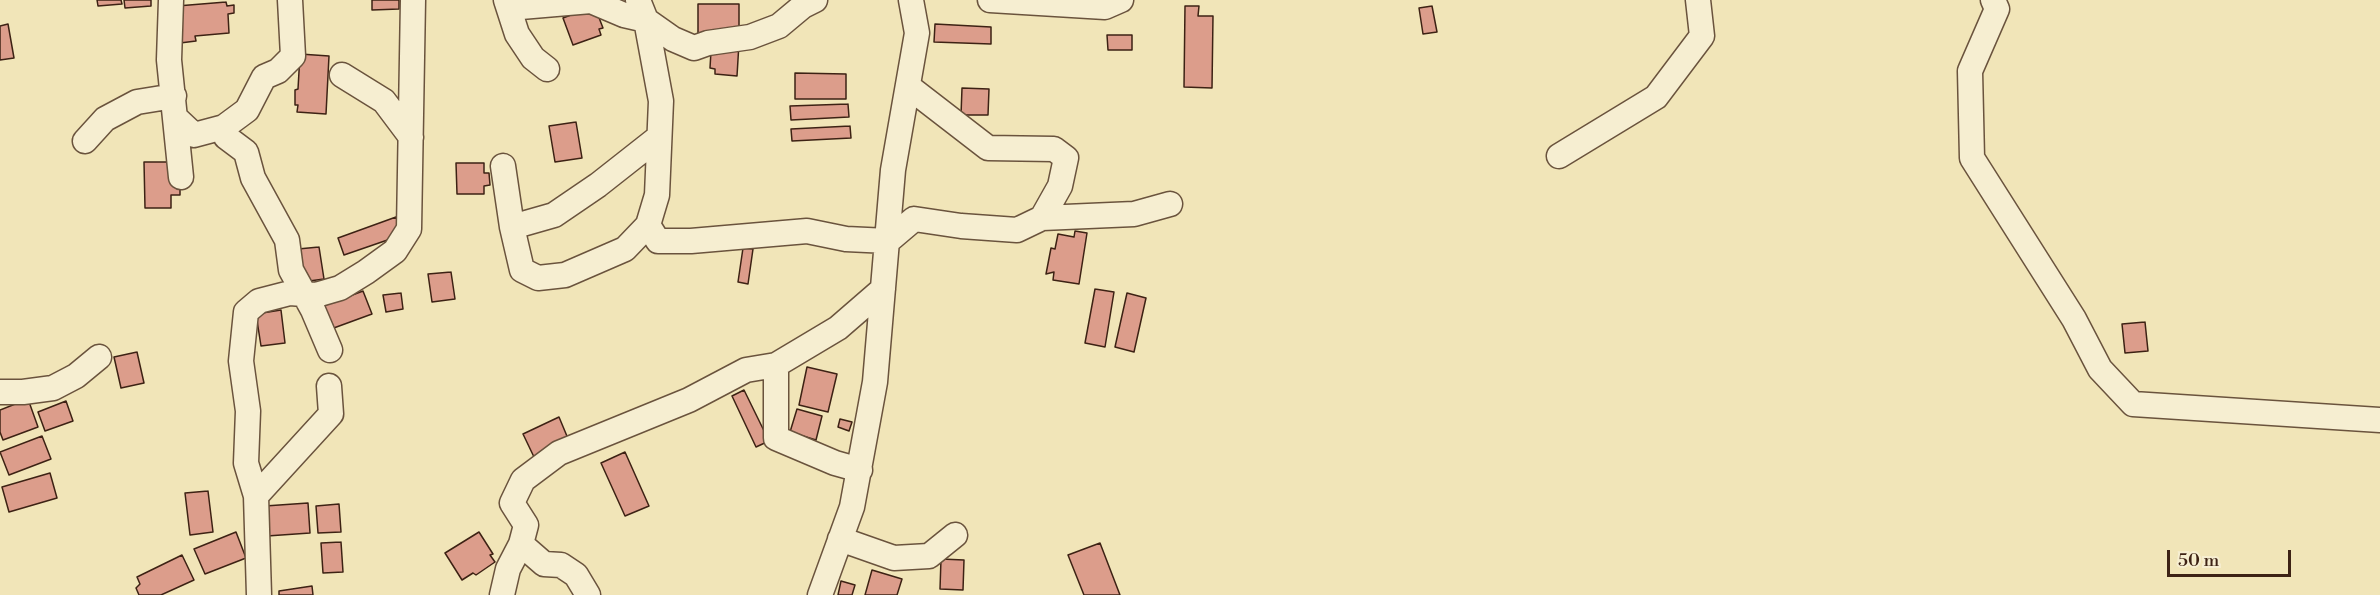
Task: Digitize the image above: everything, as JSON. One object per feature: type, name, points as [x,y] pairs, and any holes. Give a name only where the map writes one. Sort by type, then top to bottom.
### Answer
[{"type":"street","points":[[171,0],[169,60],[181,177]]},
{"type":"street","points":[[86,141],[105,119],[137,102],[175,108],[194,135],[224,127],[247,110],[264,77],[278,71],[293,56],[291,0]]},
{"type":"street","points":[[259,595],[256,496],[246,463],[248,411],[241,361],[246,312],[259,301],[290,293],[316,296],[340,288],[395,251],[409,228],[413,0]]},
{"type":"street","points":[[642,10],[673,39],[694,48],[708,43],[750,37],[779,26],[803,6],[815,0]]},
{"type":"street","points":[[820,595],[852,507],[875,382],[893,170],[917,33],[911,0]]},
{"type":"street","points":[[990,0],[1105,7],[1121,0]]},
{"type":"street","points":[[1559,156],[1656,96],[1702,36],[1698,0]]},
{"type":"street","points":[[1993,0],[1997,9],[1970,70],[1972,158],[2074,319],[2100,369],[2108,378],[2133,404],[2380,420]]},
{"type":"street","points":[[547,69],[534,58],[517,34],[507,4],[591,1],[624,15],[642,10]]},
{"type":"street","points":[[503,166],[512,227],[522,270],[538,278],[566,275],[625,249],[648,225],[657,195],[661,101],[642,10]]},
{"type":"street","points":[[342,75],[384,101],[411,138]]},
{"type":"street","points":[[909,87],[988,148],[1054,149],[1066,158],[1060,186],[1042,218]]},
{"type":"street","points":[[224,127],[226,137],[246,152],[253,178],[287,240],[291,270],[305,294],[330,350]]},
{"type":"street","points":[[512,227],[554,215],[598,185],[659,137]]},
{"type":"street","points":[[648,225],[658,241],[691,241],[807,231],[846,239],[888,241],[914,219],[961,226],[1017,230],[1042,218],[1134,214],[1170,204]]},
{"type":"street","points":[[502,595],[508,569],[521,544],[526,525],[512,503],[523,480],[559,453],[689,400],[746,370],[777,365],[838,328],[883,289]]},
{"type":"street","points":[[0,392],[53,388],[76,376],[99,357]]},
{"type":"street","points":[[777,365],[776,438],[860,471]]},
{"type":"street","points":[[256,496],[331,414],[329,386]]},
{"type":"street","points":[[840,539],[894,558],[929,556],[955,535]]},
{"type":"street","points":[[521,544],[544,564],[561,565],[576,575],[588,595]]},
{"type":"building","points":[[97,0],[121,0],[122,4],[98,6]]},
{"type":"building","points":[[124,0],[151,0],[151,6],[125,8]]},
{"type":"building","points":[[372,0],[399,0],[399,9],[372,10]]},
{"type":"building","points":[[226,2],[227,6],[234,5],[234,13],[228,14],[229,33],[195,36],[196,41],[180,43],[177,6]]},
{"type":"building","points":[[698,4],[739,4],[739,36],[698,36]]},
{"type":"building","points":[[1185,6],[1199,6],[1198,16],[1213,16],[1212,88],[1184,87]]},
{"type":"building","points":[[1432,6],[1437,32],[1423,34],[1419,8]]},
{"type":"building","points":[[589,8],[596,10],[603,28],[599,29],[601,35],[573,45],[563,18]]},
{"type":"building","points":[[8,24],[14,58],[0,60],[0,26]]},
{"type":"building","points":[[935,24],[991,27],[991,44],[934,42]]},
{"type":"building","points":[[1107,35],[1132,35],[1132,50],[1108,50]]},
{"type":"building","points":[[739,43],[737,76],[715,74],[715,69],[710,68],[711,51]]},
{"type":"building","points":[[300,54],[329,56],[326,114],[297,112],[295,90],[298,89]]},
{"type":"building","points":[[795,73],[846,74],[846,99],[795,99]]},
{"type":"building","points":[[962,88],[989,89],[988,115],[961,115]]},
{"type":"building","points":[[848,104],[849,117],[791,120],[790,106]]},
{"type":"building","points":[[576,122],[582,158],[555,162],[549,126]]},
{"type":"building","points":[[850,126],[851,138],[792,141],[791,129]]},
{"type":"building","points":[[144,162],[172,162],[180,186],[180,195],[171,195],[171,208],[145,208]]},
{"type":"building","points":[[456,163],[484,163],[484,173],[489,173],[490,185],[484,186],[484,194],[457,194]]},
{"type":"building","points":[[396,217],[402,235],[344,255],[338,238]]},
{"type":"building","points":[[1075,231],[1087,233],[1079,284],[1053,280],[1054,272],[1046,274],[1051,248],[1055,249],[1058,234],[1074,237]]},
{"type":"building","points":[[319,247],[324,279],[302,282],[298,249]]},
{"type":"building","points":[[743,248],[753,249],[748,284],[738,282]]},
{"type":"building","points":[[451,272],[455,299],[432,302],[428,274]]},
{"type":"building","points":[[1095,289],[1114,292],[1105,347],[1085,343]]},
{"type":"building","points":[[363,291],[372,314],[331,329],[323,306]]},
{"type":"building","points":[[401,293],[403,309],[386,312],[383,295]]},
{"type":"building","points":[[1127,293],[1146,298],[1134,352],[1115,347]]},
{"type":"building","points":[[281,310],[285,343],[261,346],[256,314]]},
{"type":"building","points":[[2145,322],[2148,351],[2125,353],[2122,324]]},
{"type":"building","points":[[137,352],[144,383],[121,388],[114,357]]},
{"type":"building","points":[[807,367],[837,374],[828,412],[799,405]]},
{"type":"building","points":[[744,390],[769,441],[756,447],[732,396]]},
{"type":"building","points":[[28,399],[38,427],[3,440],[0,432],[0,410]]},
{"type":"building","points":[[66,401],[73,421],[45,431],[38,412]]},
{"type":"building","points":[[797,409],[822,416],[816,440],[790,432]]},
{"type":"building","points":[[559,417],[569,441],[534,457],[523,434]]},
{"type":"building","points":[[840,419],[852,422],[849,431],[838,427]]},
{"type":"building","points":[[42,436],[51,459],[9,475],[0,452]]},
{"type":"building","points":[[625,452],[649,506],[625,516],[601,463]]},
{"type":"building","points":[[50,473],[57,498],[9,512],[2,487]]},
{"type":"building","points":[[208,491],[213,532],[190,535],[185,493]]},
{"type":"building","points":[[308,503],[310,533],[267,536],[265,506]]},
{"type":"building","points":[[339,504],[341,532],[318,533],[316,506]]},
{"type":"building","points":[[236,532],[246,558],[205,574],[194,549]]},
{"type":"building","points":[[479,532],[493,554],[490,555],[495,562],[476,575],[473,573],[462,580],[445,553]]},
{"type":"building","points":[[341,542],[343,572],[323,573],[321,543]]},
{"type":"building","points":[[1100,543],[1120,595],[1084,595],[1068,555]]},
{"type":"building","points":[[182,555],[194,580],[161,595],[139,595],[136,588],[140,584],[137,577]]},
{"type":"building","points":[[941,559],[964,560],[963,590],[940,589]]},
{"type":"building","points":[[872,570],[902,579],[897,595],[865,595]]},
{"type":"building","points":[[841,581],[855,585],[852,595],[838,595]]},
{"type":"building","points":[[312,586],[313,595],[279,595],[279,591]]}]
